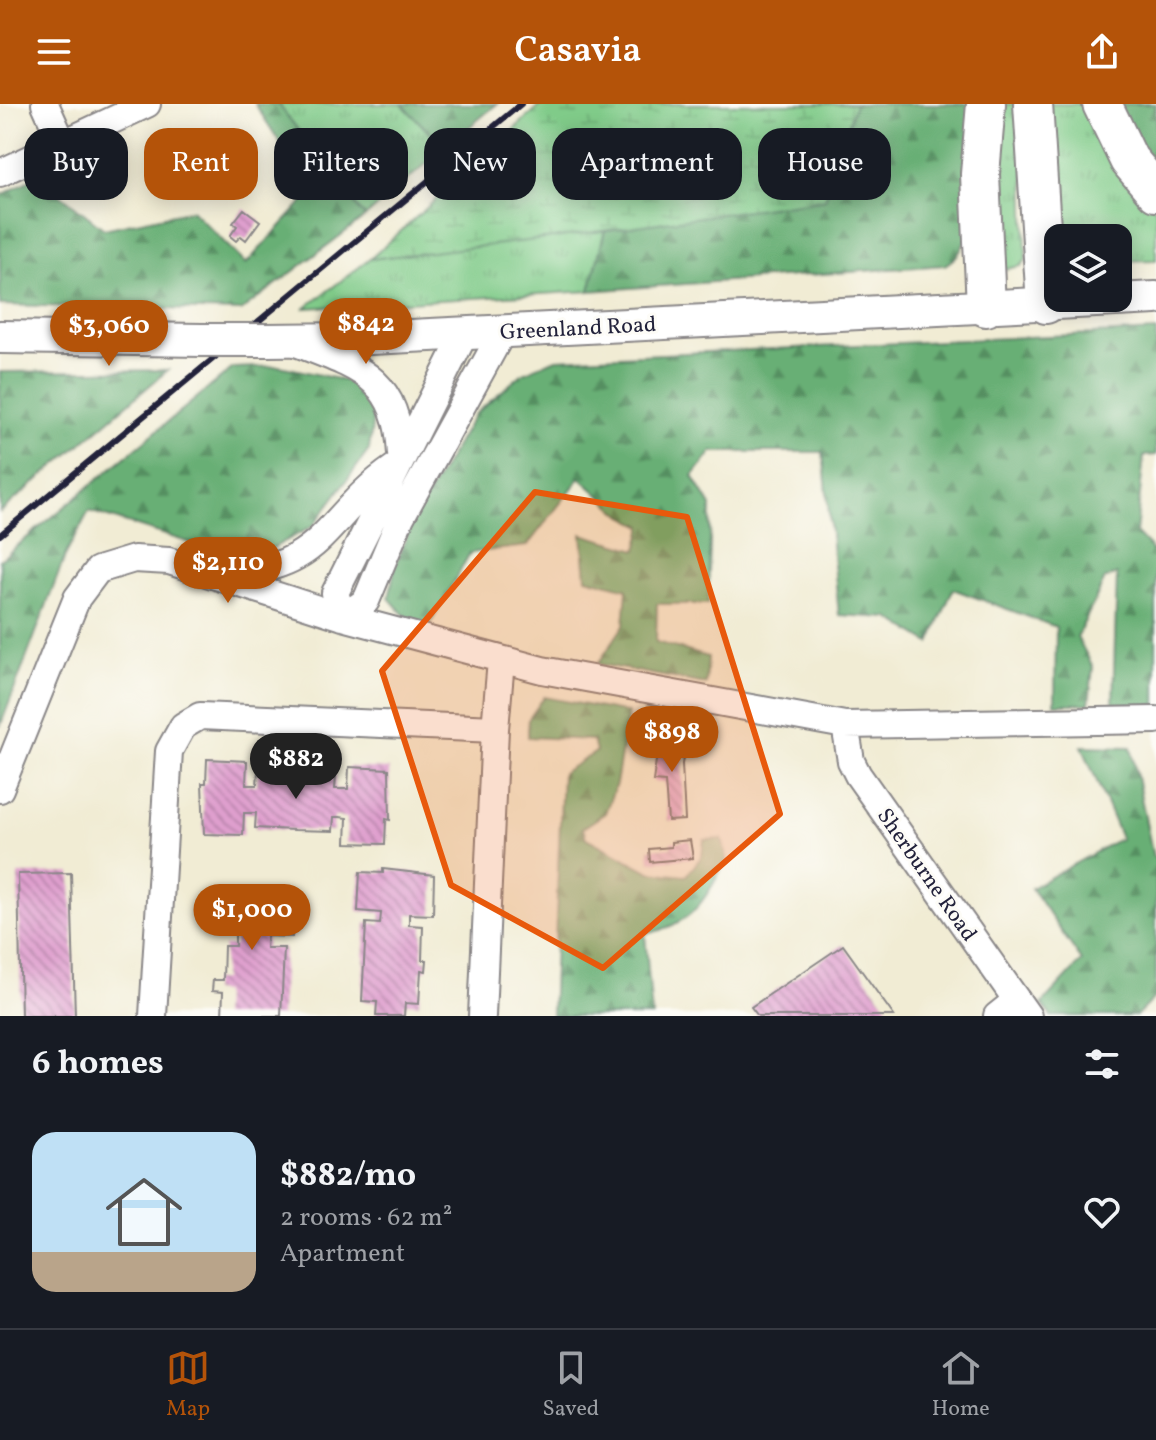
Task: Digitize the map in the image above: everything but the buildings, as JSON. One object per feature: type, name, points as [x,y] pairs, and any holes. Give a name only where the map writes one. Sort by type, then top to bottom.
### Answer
[{"type":"highway","points":[[986,104],[980,174],[986,307]]},
{"type":"highway","points":[[1033,104],[1044,273]]},
{"type":"highway","points":[[1102,104],[1129,160],[1156,192]]},
{"type":"main road","name":"Greenland Road","points":[[1132,299],[1156,298]]},
{"type":"main road","name":"Greenland Road","points":[[0,337],[278,340],[1044,304]]},
{"type":"street","points":[[45,104],[56,128]]},
{"type":"street","points":[[97,128],[147,104]]},
{"type":"street","points":[[0,173],[24,162]]},
{"type":"street","points":[[343,617],[366,601],[401,517],[503,331]]},
{"type":"street","points":[[343,617],[335,593],[465,333]]},
{"type":"street","points":[[278,340],[361,370],[380,387],[400,423],[400,462]]},
{"type":"street","points":[[210,573],[249,572],[296,558],[314,546],[366,488],[400,462]]},
{"type":"street","points":[[0,789],[77,598],[98,570],[115,562],[151,559],[210,573],[343,617],[501,661],[845,725],[1156,720]]},
{"type":"street","points":[[482,1016],[501,661]]},
{"type":"street","points":[[153,1016],[169,751],[183,726],[200,716],[495,729]]},
{"type":"street","name":"Sherburne Road","points":[[845,725],[851,761],[858,775],[1014,1011]]},
{"type":"highlighted area","points":[[535,492],[687,517],[780,814],[603,968],[451,885],[382,671]]},
{"type":"green space","points":[[255,104],[278,104],[296,128],[274,128],[274,133]]},
{"type":"green space","points":[[278,104],[402,104],[425,128],[424,165],[408,179],[408,128],[296,128]]},
{"type":"green space","points":[[402,104],[497,104],[468,128],[425,128]]},
{"type":"green space","points":[[542,104],[855,104],[847,128],[758,128],[758,200],[818,200],[553,238],[370,259],[435,200],[536,200],[536,128],[515,128]]},
{"type":"green space","points":[[855,104],[971,104],[966,238],[961,250],[945,265],[590,291],[605,230],[818,200],[891,200],[891,128],[847,128]]},
{"type":"green space","points":[[1002,104],[1023,104],[1026,260],[1021,266],[1006,269],[1001,263],[997,132]]},
{"type":"green space","points":[[1045,104],[1090,104],[1156,210],[1156,260],[1132,261],[1132,224],[1057,224]]},
{"type":"green space","points":[[1112,104],[1156,104],[1156,178]]},
{"type":"green space","points":[[24,183],[24,200],[67,200],[104,229],[192,210],[246,264],[305,200],[352,200],[365,217],[241,311],[0,305],[0,196]]},
{"type":"green space","points":[[352,200],[384,200],[365,217]]},
{"type":"green space","points":[[605,230],[590,291],[305,308],[370,259]]},
{"type":"green space","points":[[1156,331],[1156,455],[1144,456],[1136,533],[1156,554],[1156,705],[1113,703],[1117,574],[1105,579],[1077,637],[1093,667],[1089,704],[1055,704],[1056,627],[953,589],[930,643],[889,618],[839,615],[823,452],[712,452],[693,476],[711,506],[708,604],[657,604],[656,642],[708,657],[706,684],[598,664],[624,625],[627,589],[586,578],[582,534],[637,550],[643,526],[623,516],[580,478],[527,546],[470,553],[428,628],[403,614],[389,598],[395,567],[412,522],[474,415],[523,373],[556,359]]},
{"type":"green space","points":[[280,366],[351,382],[374,410],[369,450],[313,526],[271,549],[235,557],[89,511],[66,554],[0,727],[0,560],[233,368]]},
{"type":"green space","points":[[168,370],[0,512],[0,372]]},
{"type":"green space","points":[[544,697],[628,713],[616,784],[605,813],[583,828],[586,838],[650,872],[686,876],[702,856],[704,840],[722,839],[727,859],[704,899],[675,924],[645,934],[652,1016],[552,1016],[562,773],[596,752],[593,740],[528,737],[528,720]]},
{"type":"green space","points":[[1082,746],[1131,747],[1153,857],[1156,857],[1156,996],[1136,1016],[1051,1016],[1042,1004],[1082,961],[1031,888],[1121,838]]},
{"type":"railway","points":[[0,535],[521,104]]}]
